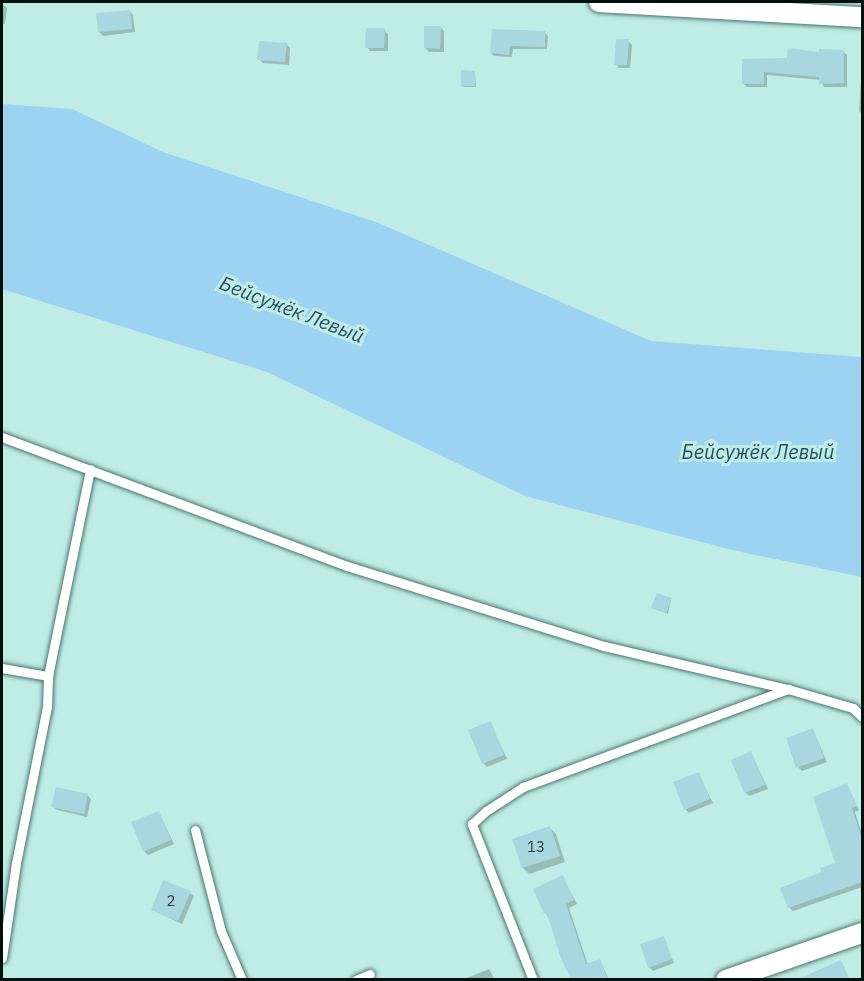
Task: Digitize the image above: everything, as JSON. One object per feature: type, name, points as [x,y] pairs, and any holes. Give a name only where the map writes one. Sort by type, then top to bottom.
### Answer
[{"type":"street","points":[[599,2],[862,17]]},
{"type":"street","points":[[726,980],[862,933]]},
{"type":"lane","points":[[2,437],[381,577],[603,646],[788,689],[854,708],[862,717]]},
{"type":"lane","points":[[2,958],[16,863],[47,707],[48,675],[90,469]]},
{"type":"lane","points":[[2,668],[48,675]]},
{"type":"lane","points":[[533,980],[472,824],[486,811],[523,787],[788,689]]},
{"type":"lane","points":[[195,830],[220,931],[242,980]]},
{"type":"lane","points":[[356,980],[370,974]]},
{"type":"water","name":"Бейсужёк Левый","points":[[2,104],[72,109],[163,152],[376,222],[651,341],[862,357],[862,577],[732,550],[525,496],[267,372],[2,289]]},
{"type":"building","points":[[130,10],[132,29],[98,32],[96,13]]},
{"type":"building","points":[[424,26],[441,26],[440,49],[424,48]]},
{"type":"building","points":[[366,28],[385,28],[384,48],[365,48]]},
{"type":"building","points":[[492,29],[545,31],[545,47],[510,46],[509,55],[490,53]]},
{"type":"building","points":[[616,39],[629,39],[627,65],[614,65]]},
{"type":"building","points":[[259,41],[287,43],[285,62],[257,60]]},
{"type":"building","points":[[788,48],[819,52],[819,49],[844,50],[844,83],[819,84],[819,77],[764,72],[764,84],[742,84],[742,59],[787,58]]},
{"type":"building","points":[[461,70],[475,71],[475,86],[461,86]]},
{"type":"building","points":[[657,593],[672,598],[666,613],[651,608]]},
{"type":"building","points":[[491,721],[504,755],[482,764],[468,730]]},
{"type":"building","points":[[813,728],[824,758],[796,768],[786,738]]},
{"type":"building","points":[[751,751],[765,785],[744,793],[731,760]]},
{"type":"building","points":[[699,772],[710,799],[684,810],[673,782]]},
{"type":"building","points":[[847,783],[857,806],[852,808],[862,839],[862,882],[788,908],[780,888],[821,872],[820,868],[835,863],[813,797]]},
{"type":"building","points":[[56,787],[88,794],[84,814],[51,807]]},
{"type":"building","points":[[159,811],[171,840],[143,852],[131,822]]},
{"type":"building","points":[[550,826],[560,856],[522,868],[512,839]]},
{"type":"building","points":[[563,875],[574,900],[566,904],[586,964],[600,959],[608,980],[571,980],[560,956],[547,913],[544,914],[533,889]]},
{"type":"building","points":[[163,880],[191,891],[178,921],[151,910]]},
{"type":"building","points":[[664,936],[672,959],[648,968],[640,944]]},
{"type":"building","points":[[841,960],[850,980],[796,980]]}]
